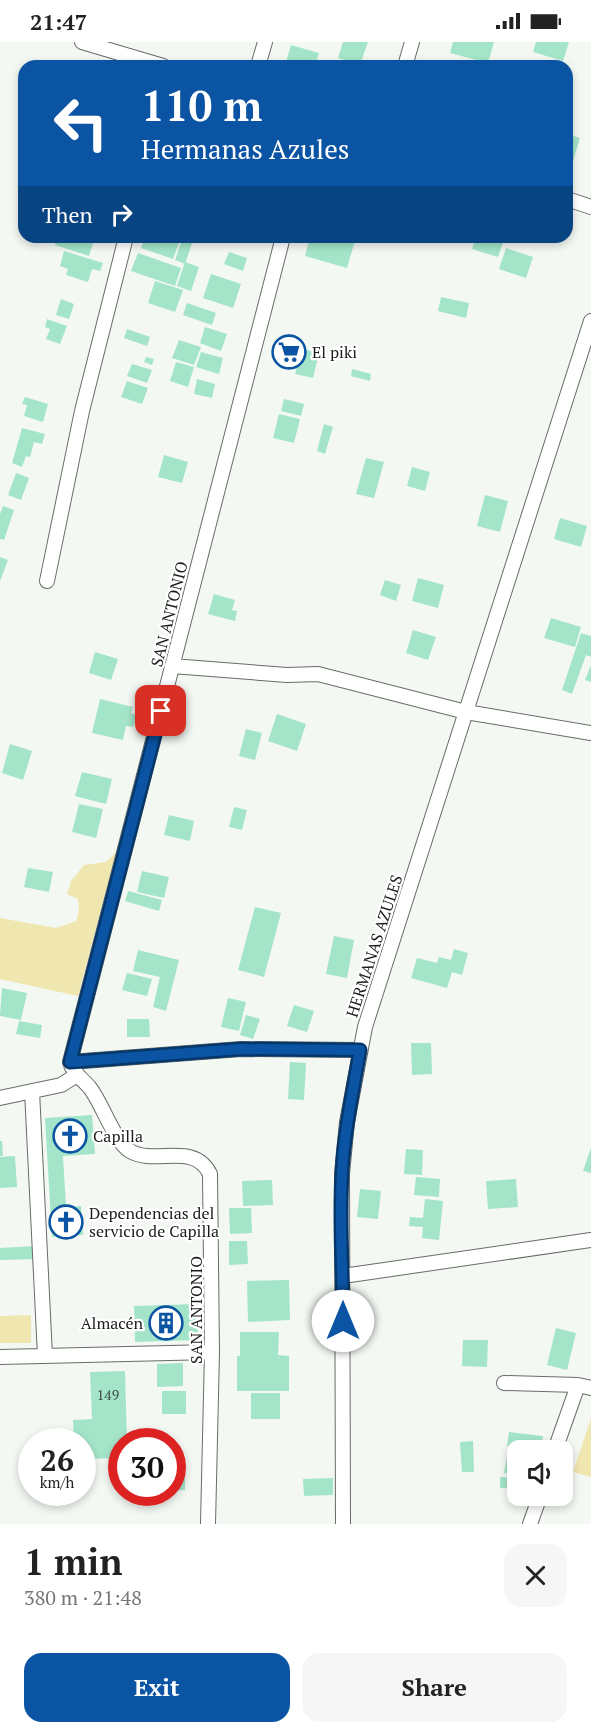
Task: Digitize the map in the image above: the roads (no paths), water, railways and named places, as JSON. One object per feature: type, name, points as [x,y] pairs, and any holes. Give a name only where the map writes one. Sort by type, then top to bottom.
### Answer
[{"type":"street","points":[[260,60],[265,42]]},
{"type":"street","points":[[407,60],[412,42]]},
{"type":"street","points":[[88,43],[143,60]]},
{"type":"street","points":[[573,201],[591,207]]},
{"type":"street","points":[[47,582],[82,411],[124,243]]},
{"type":"street","name":"SAN ANTONIO","points":[[208,1524],[213,1352],[210,1174],[206,1166],[197,1159],[184,1156],[141,1155],[129,1151],[121,1142],[91,1089],[77,1075],[70,1062],[281,243]]},
{"type":"street","name":"HERMANAS AZULES","points":[[343,1524],[342,1174],[347,1122],[360,1050],[365,1027],[591,321]]},
{"type":"street","points":[[172,666],[287,675],[318,674],[466,712],[591,733]]},
{"type":"street","points":[[70,1062],[241,1049],[360,1050]]},
{"type":"street","points":[[0,1098],[61,1084],[77,1075]]},
{"type":"street","points":[[32,1091],[45,1356]]},
{"type":"street","points":[[343,1276],[591,1240]]},
{"type":"street","points":[[0,1358],[213,1352]]},
{"type":"street","points":[[504,1383],[584,1387],[560,1440]]},
{"type":"street","points":[[530,1524],[536,1506]]},
{"type":"place","name":"El piki","points":[[289,352]]},
{"type":"place","name":"Capilla","points":[[70,1136]]},
{"type":"place","name":"Dependencias del servicio de Capilla","points":[[66,1222]]},
{"type":"place","name":"Almacén","points":[[166,1323]]}]
